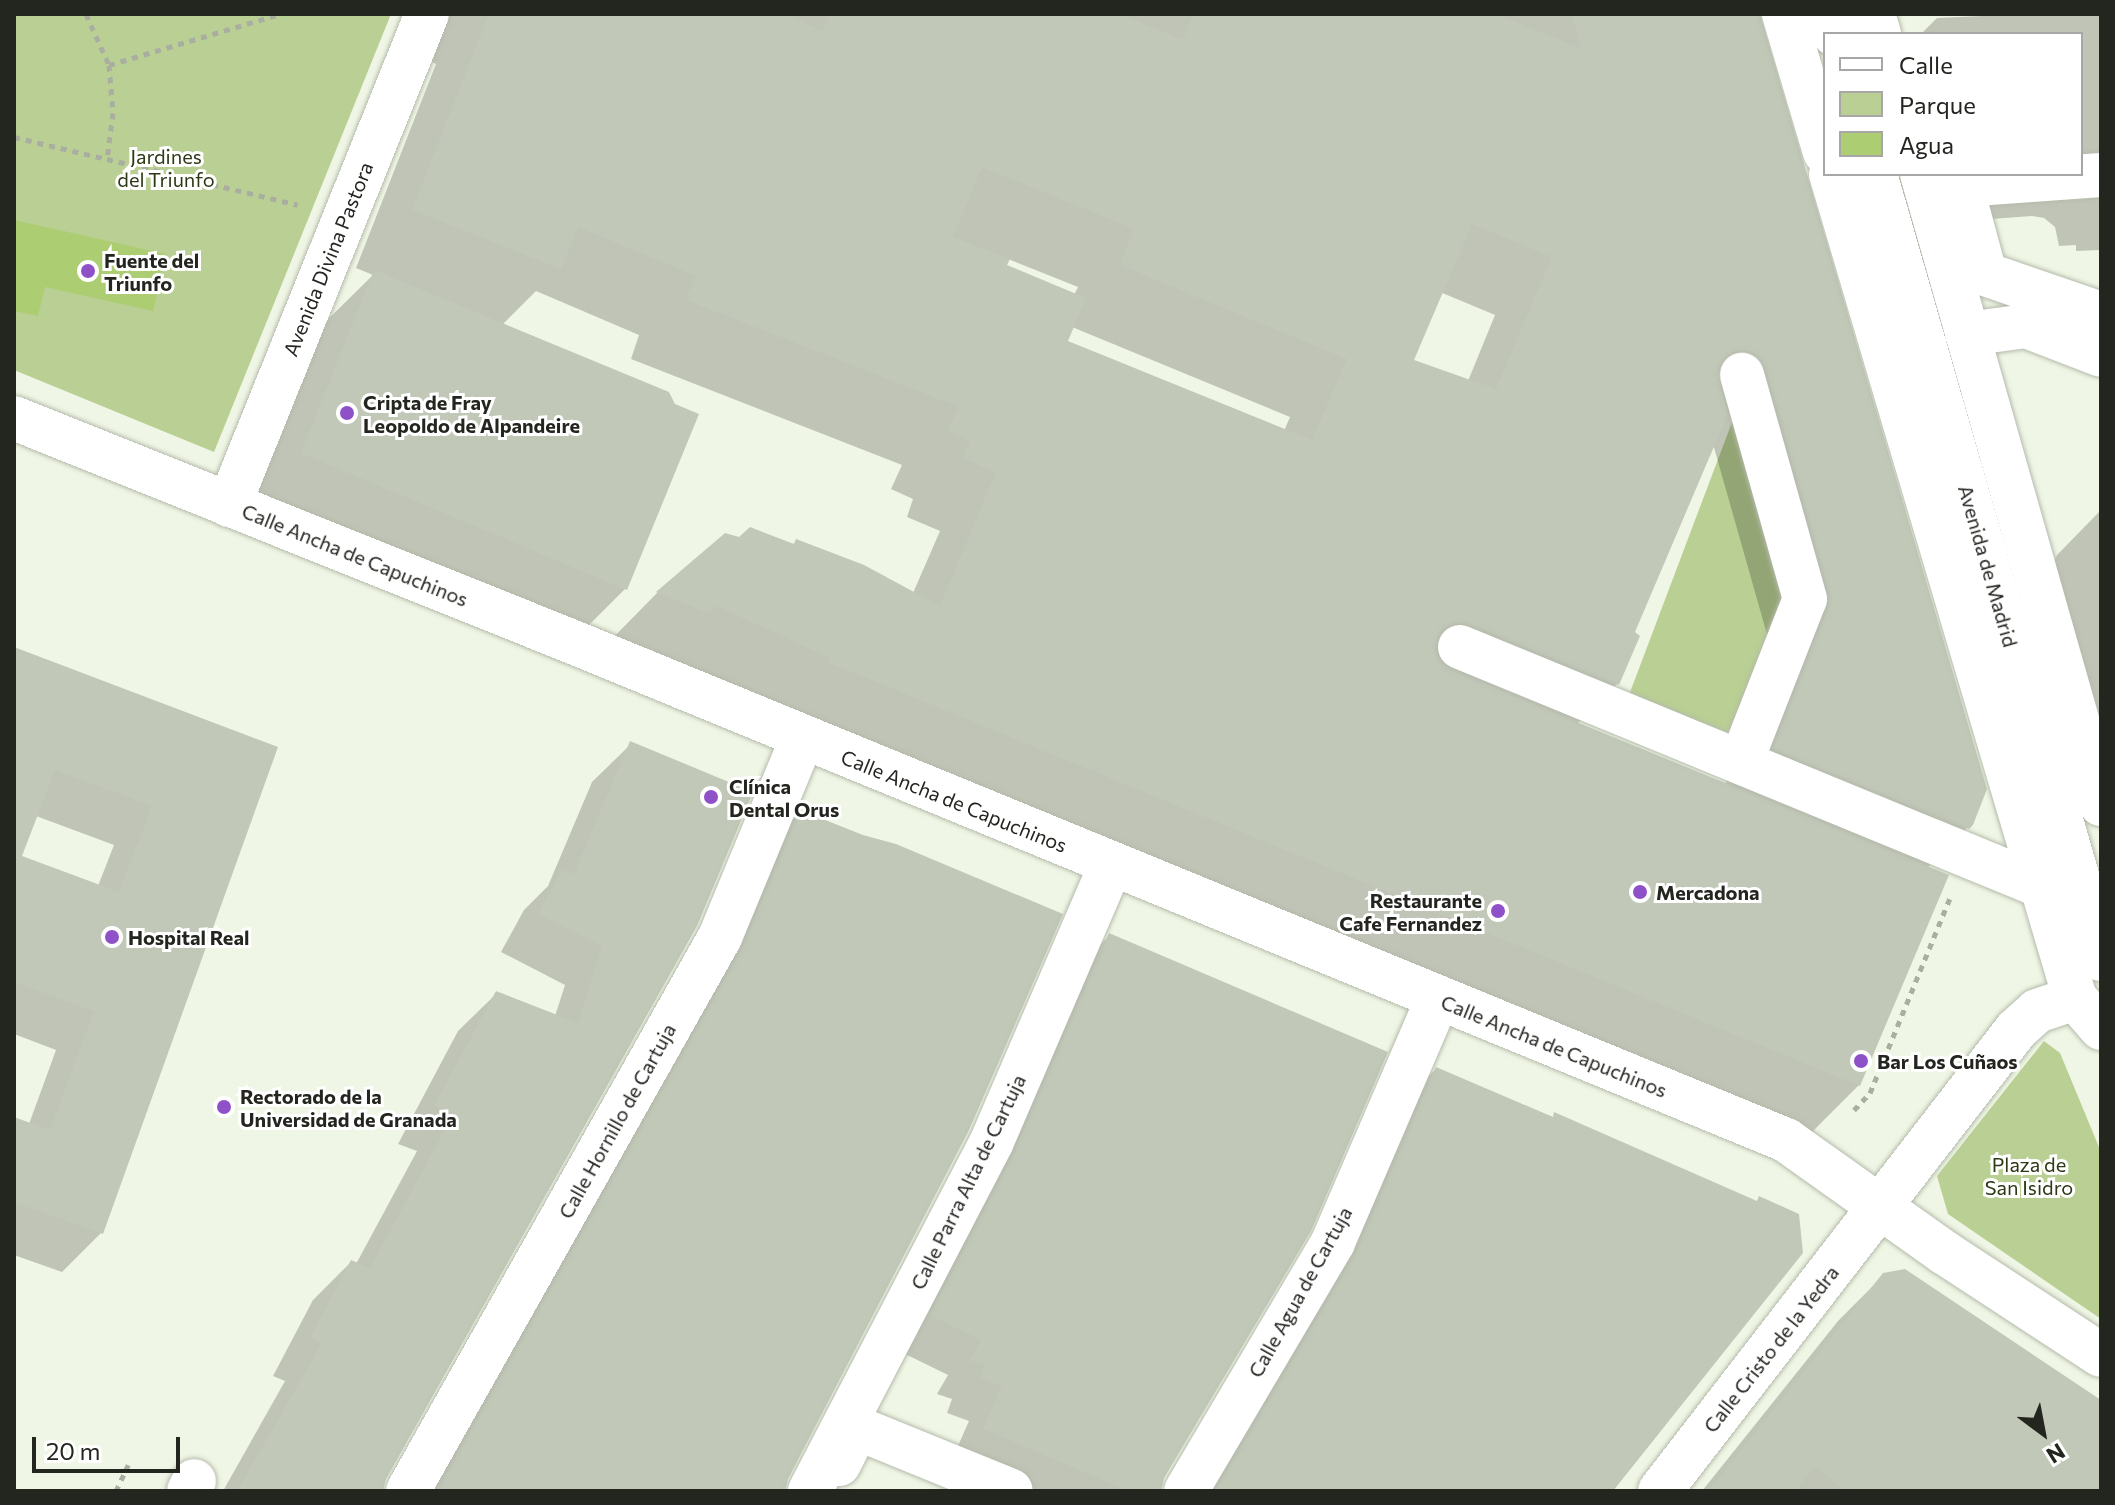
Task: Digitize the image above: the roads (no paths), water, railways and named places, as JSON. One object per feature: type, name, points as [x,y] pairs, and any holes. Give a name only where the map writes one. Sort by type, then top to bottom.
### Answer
[{"type":"street","name":"Avenida Divina Pastora","points":[[229,505],[427,14]]},
{"type":"street","points":[[1784,14],[1823,145]]},
{"type":"street","points":[[2101,175],[1961,185],[1985,274],[2101,314]]},
{"type":"street","name":"Avenida de Madrid","points":[[1832,176],[2044,887],[2088,1013]]},
{"type":"street","name":"Avenida de Madrid","points":[[1876,176],[2101,959]]},
{"type":"street","points":[[1923,176],[2101,804]]},
{"type":"street","points":[[1967,334],[2026,326],[2101,355]]},
{"type":"street","points":[[1741,762],[1805,599],[1742,375]]},
{"type":"street","name":"Calle Ancha de Capuchinos","points":[[14,418],[1786,1140],[1882,1207]]},
{"type":"street","points":[[1460,647],[2044,887]]},
{"type":"street","name":"Calle Hornillo de Cartuja","points":[[408,1491],[720,937],[802,739]]},
{"type":"street","name":"Calle Parra Alta de Cartuja","points":[[810,1491],[992,1141],[1111,865]]},
{"type":"street","name":"Calle Agua de Cartuja","points":[[1186,1491],[1333,1242],[1438,998]]},
{"type":"street","points":[[2088,1013],[2037,1011],[2016,1030],[1882,1207],[1945,1253],[2101,1355]]},
{"type":"street","name":"Calle Cristo de la Yedra","points":[[1660,1491],[1882,1207]]},
{"type":"street","points":[[851,1415],[1038,1491]]},
{"type":"street","points":[[825,1491],[857,1428],[1011,1491]]},
{"type":"water","name":"Fuente del Triunfo","points":[[14,220],[166,254],[153,311],[45,287],[38,316],[14,311]]},
{"type":"place","name":"Fuente del Triunfo","points":[[88,271]]},
{"type":"place","name":"Cripta de Fray Leopoldo de Alpandeire","points":[[347,413]]},
{"type":"place","name":"Clínica Dental Orus","points":[[711,797]]},
{"type":"place","name":"Mercadona","points":[[1640,892]]},
{"type":"place","name":"Restaurante Cafe Fernandez","points":[[1498,911]]},
{"type":"place","name":"Hospital Real","points":[[112,937]]},
{"type":"place","name":"Bar Los Cuñaos","points":[[1861,1061]]},
{"type":"place","name":"Rectorado de la Universidad de Granada","points":[[224,1107]]},
{"type":"park label","name":"Jardines del Triunfo","points":[[166,168]]},
{"type":"park label","name":"Plaza de San Isidro","points":[[2029,1176]]}]
